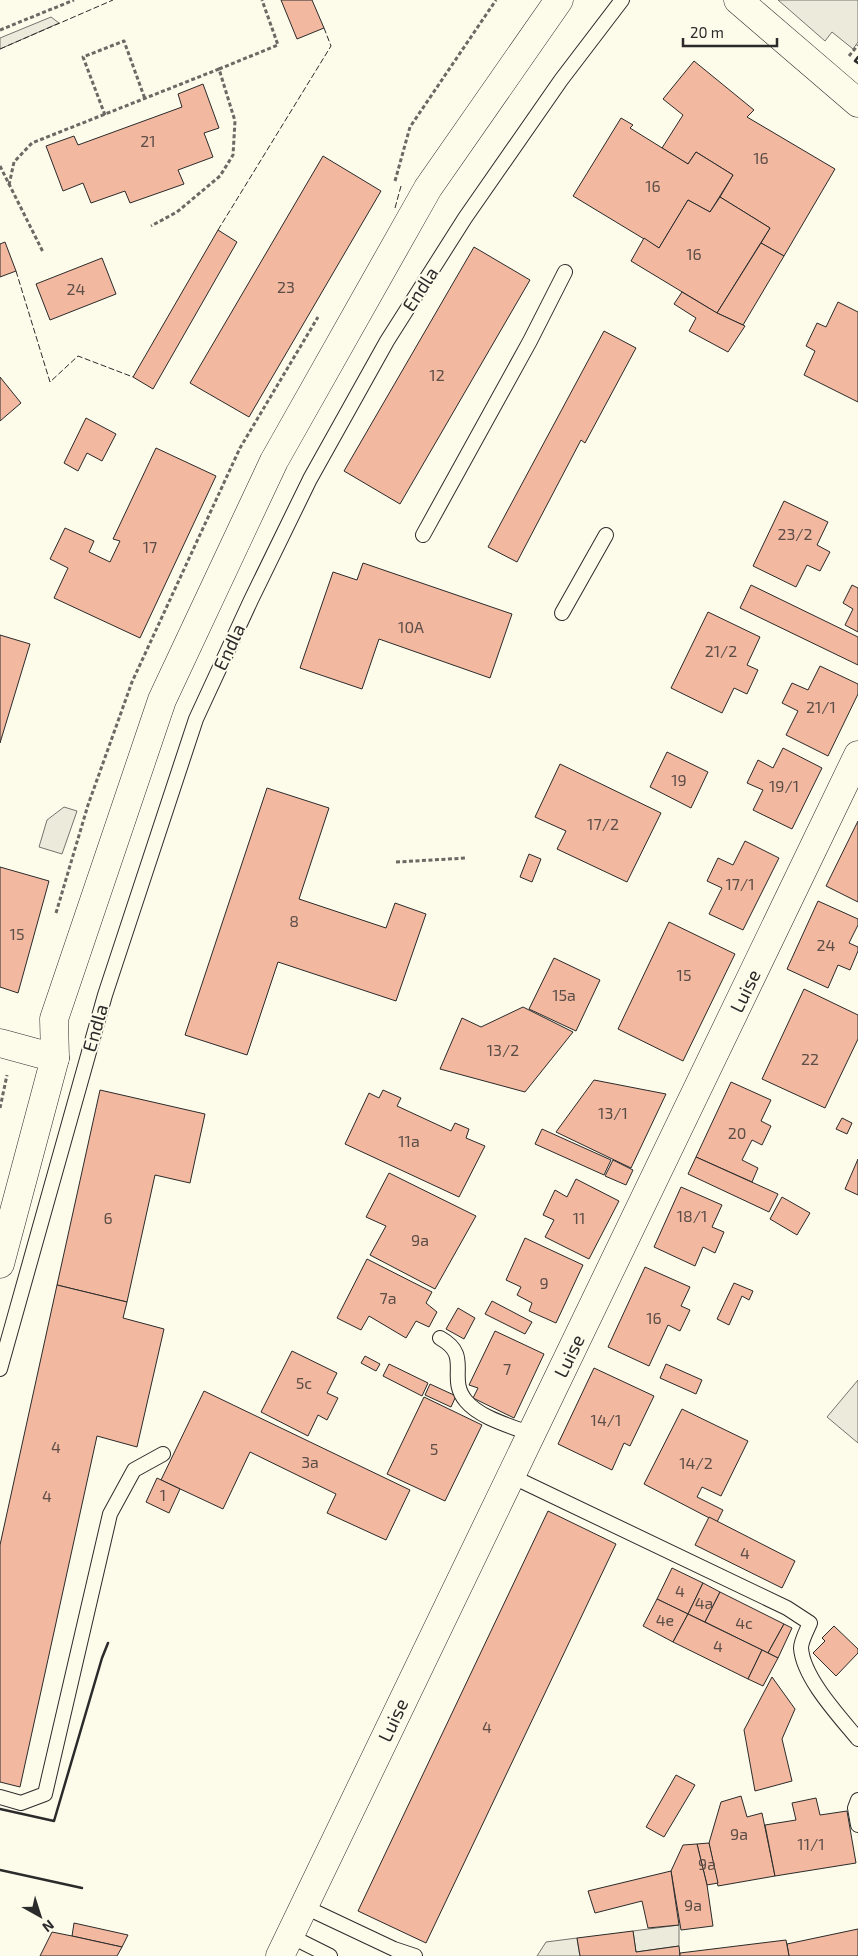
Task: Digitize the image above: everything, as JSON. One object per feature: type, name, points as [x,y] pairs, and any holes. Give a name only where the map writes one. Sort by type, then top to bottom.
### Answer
[{"type":"main road","name":"Endla","points":[[0,1264],[55,1058],[54,1019],[162,700],[274,461],[428,188],[559,0]]},
{"type":"main road","points":[[738,0],[858,103]]},
{"type":"main road","name":"Luise","points":[[285,1946],[858,755]]},
{"type":"main road","points":[[0,1043],[55,1058]]},
{"type":"lane","name":"Endla","points":[[0,1369],[102,1004],[200,711],[310,478],[387,341],[465,218],[562,80],[622,0]]},
{"type":"lane","points":[[423,535],[530,341],[565,272]]},
{"type":"lane","points":[[562,614],[606,535]]},
{"type":"lane","points":[[440,1338],[451,1344],[456,1351],[459,1360],[456,1379],[459,1391],[466,1402],[478,1411],[531,1434]]},
{"type":"lane","points":[[0,1797],[21,1803],[45,1794],[110,1514],[134,1470],[164,1454]]},
{"type":"lane","points":[[511,1476],[787,1608],[810,1623],[801,1647],[807,1670],[828,1702],[858,1739]]},
{"type":"lane","points":[[858,1800],[855,1808],[858,1825]]},
{"type":"lane","points":[[304,1907],[394,1949],[415,1956]]},
{"type":"lane","points":[[285,1946],[330,1956]]},
{"type":"path","points":[[0,30],[74,0]]},
{"type":"path","points":[[10,185],[14,162],[32,143],[278,45],[262,0]]},
{"type":"path","points":[[105,115],[83,57],[124,41],[145,99]]},
{"type":"path","points":[[151,226],[177,212],[220,176],[233,155],[235,121],[219,69]]},
{"type":"path","points":[[0,166],[43,252]]},
{"type":"path","points":[[396,862],[467,858]]},
{"type":"shaded area","points":[[778,0],[858,0],[858,42],[853,49],[832,32],[825,41]]},
{"type":"shaded area","points":[[51,17],[59,23],[0,49],[0,38]]},
{"type":"shaded area","points":[[64,807],[77,811],[62,854],[39,847],[47,820]]},
{"type":"shaded area","points":[[858,1380],[858,1443],[827,1417]]},
{"type":"shaded area","points":[[679,1925],[679,1946],[636,1952],[633,1931]]},
{"type":"shaded area","points":[[577,1938],[580,1956],[537,1956],[546,1942]]},
{"type":"building","points":[[281,0],[312,0],[324,28],[297,39]]},
{"type":"building","points":[[694,61],[754,110],[747,117],[835,169],[784,256],[761,243],[770,228],[720,197],[733,175],[696,152],[688,164],[662,148],[683,115],[663,99]]},
{"type":"building","points":[[203,84],[219,128],[204,133],[213,157],[178,170],[184,184],[130,203],[125,191],[91,203],[83,183],[63,191],[46,146],[74,136],[78,145],[182,107],[178,94]]},
{"type":"building","points":[[621,118],[633,125],[630,128],[688,164],[696,152],[733,175],[710,212],[688,200],[659,248],[573,196]]},
{"type":"building","points":[[323,156],[381,191],[249,417],[190,383]]},
{"type":"building","points":[[720,197],[770,228],[717,313],[631,261],[644,238],[659,248],[688,200],[710,212]]},
{"type":"building","points":[[218,230],[237,242],[153,389],[133,377]]},
{"type":"building","points":[[5,242],[16,271],[0,277],[0,244]]},
{"type":"building","points":[[761,243],[784,256],[743,325],[717,313]]},
{"type":"building","points":[[474,247],[530,280],[400,504],[344,471]]},
{"type":"building","points":[[102,258],[116,294],[50,320],[36,284]]},
{"type":"building","points":[[682,292],[717,313],[745,326],[728,352],[689,331],[696,318],[674,304]]},
{"type":"building","points":[[838,302],[858,312],[858,402],[804,375],[815,351],[806,346],[817,323],[826,327]]},
{"type":"building","points":[[604,331],[636,348],[585,443],[581,440],[517,562],[488,547]]},
{"type":"building","points":[[0,377],[21,403],[0,421]]},
{"type":"building","points":[[86,418],[116,434],[102,461],[87,453],[78,471],[64,463]]},
{"type":"building","points":[[156,448],[216,476],[140,638],[54,598],[68,568],[50,559],[65,528],[94,541],[89,552],[110,562],[120,541],[113,539]]},
{"type":"building","points":[[784,501],[828,522],[817,545],[830,552],[820,571],[807,565],[796,587],[753,566]]},
{"type":"building","points":[[363,563],[512,614],[490,678],[379,639],[362,689],[300,668],[333,572],[357,580]]},
{"type":"building","points":[[751,585],[858,637],[858,665],[740,608]]},
{"type":"building","points":[[852,585],[858,588],[858,632],[845,625],[853,609],[843,603]]},
{"type":"building","points":[[708,612],[760,637],[747,665],[758,670],[747,694],[734,688],[722,713],[671,688]]},
{"type":"building","points":[[0,635],[30,644],[0,743]]},
{"type":"building","points":[[820,666],[858,684],[858,694],[828,756],[786,735],[798,711],[782,703],[792,683],[808,690]]},
{"type":"building","points":[[783,748],[822,768],[792,829],[753,810],[763,790],[747,783],[758,760],[773,768]]},
{"type":"building","points":[[667,752],[708,772],[691,808],[650,787]]},
{"type":"building","points":[[560,764],[661,813],[627,882],[557,849],[566,831],[535,817]]},
{"type":"building","points":[[267,788],[329,808],[299,899],[386,928],[395,903],[426,914],[396,1001],[278,962],[247,1055],[185,1035]]},
{"type":"building","points":[[858,821],[858,902],[826,886]]},
{"type":"building","points":[[745,841],[779,858],[743,930],[709,914],[722,888],[707,881],[718,858],[733,865]]},
{"type":"building","points":[[529,854],[541,859],[532,882],[520,877]]},
{"type":"building","points":[[0,867],[49,881],[18,993],[0,987]]},
{"type":"building","points":[[818,901],[858,919],[858,925],[849,943],[858,947],[850,970],[838,965],[828,988],[787,969]]},
{"type":"building","points":[[669,922],[735,954],[683,1061],[618,1029]]},
{"type":"building","points":[[554,958],[600,980],[576,1031],[529,1009]]},
{"type":"building","points":[[804,989],[858,1015],[858,1039],[825,1108],[762,1079]]},
{"type":"building","points":[[523,1007],[573,1032],[525,1092],[440,1069],[462,1018],[481,1027]]},
{"type":"building","points":[[594,1080],[666,1094],[631,1168],[556,1132]]},
{"type":"building","points":[[731,1082],[771,1100],[761,1121],[771,1126],[762,1145],[752,1140],[742,1160],[758,1168],[752,1182],[696,1157]]},
{"type":"building","points":[[100,1090],[205,1114],[190,1183],[155,1175],[127,1302],[57,1285]]},
{"type":"building","points":[[383,1090],[401,1098],[397,1106],[451,1131],[455,1123],[469,1129],[466,1138],[485,1146],[459,1197],[345,1144],[369,1093],[379,1098]]},
{"type":"building","points":[[842,1118],[852,1123],[847,1134],[836,1129]]},
{"type":"building","points":[[542,1129],[611,1160],[604,1175],[535,1144]]},
{"type":"building","points":[[696,1157],[778,1194],[769,1212],[688,1174]]},
{"type":"building","points":[[858,1159],[858,1195],[845,1189]]},
{"type":"building","points":[[613,1160],[633,1170],[626,1185],[605,1176]]},
{"type":"building","points":[[389,1173],[476,1216],[435,1289],[370,1255],[386,1226],[366,1217]]},
{"type":"building","points":[[576,1179],[619,1201],[589,1259],[545,1237],[554,1220],[543,1215],[555,1190],[567,1197]]},
{"type":"building","points":[[681,1187],[722,1205],[712,1227],[724,1232],[715,1253],[703,1247],[695,1266],[654,1247]]},
{"type":"building","points":[[782,1197],[810,1213],[797,1235],[770,1219]]},
{"type":"building","points":[[525,1238],[583,1265],[556,1323],[529,1311],[532,1303],[517,1295],[521,1287],[506,1280]]},
{"type":"building","points":[[367,1259],[432,1292],[426,1303],[437,1312],[429,1327],[416,1321],[406,1338],[369,1316],[361,1330],[337,1318]]},
{"type":"building","points":[[645,1267],[690,1287],[681,1306],[690,1310],[680,1331],[668,1325],[649,1366],[608,1347]]},
{"type":"building","points":[[734,1283],[753,1291],[749,1300],[742,1296],[729,1325],[717,1319]]},
{"type":"building","points":[[57,1285],[127,1302],[123,1318],[164,1329],[137,1447],[97,1436],[20,1787],[0,1782],[0,1545]]},
{"type":"building","points":[[492,1301],[532,1322],[525,1334],[485,1314]]},
{"type":"building","points":[[458,1308],[475,1318],[464,1339],[446,1329]]},
{"type":"building","points":[[495,1331],[544,1354],[514,1418],[473,1398],[478,1388],[469,1385]]},
{"type":"building","points":[[292,1351],[337,1373],[327,1393],[338,1398],[327,1420],[318,1415],[308,1436],[261,1412]]},
{"type":"building","points":[[365,1356],[380,1364],[376,1371],[361,1363]]},
{"type":"building","points":[[389,1364],[428,1383],[422,1396],[383,1376]]},
{"type":"building","points":[[666,1364],[702,1380],[696,1394],[660,1378]]},
{"type":"building","points":[[594,1368],[654,1396],[630,1446],[624,1443],[612,1470],[558,1444]]},
{"type":"building","points":[[430,1384],[456,1396],[451,1407],[425,1395]]},
{"type":"building","points":[[204,1391],[410,1490],[386,1540],[327,1513],[336,1494],[250,1452],[223,1509],[161,1480]]},
{"type":"building","points":[[424,1397],[482,1425],[445,1501],[387,1474]]},
{"type":"building","points":[[682,1409],[748,1441],[721,1496],[702,1487],[697,1497],[723,1510],[717,1522],[644,1484]]},
{"type":"building","points":[[157,1478],[180,1489],[169,1513],[146,1502]]},
{"type":"building","points":[[548,1511],[616,1544],[426,1943],[358,1911]]},
{"type":"building","points":[[709,1517],[795,1561],[782,1588],[695,1545]]},
{"type":"building","points":[[672,1568],[703,1583],[688,1614],[657,1599]]},
{"type":"building","points":[[703,1583],[720,1592],[705,1622],[688,1614]]},
{"type":"building","points":[[720,1592],[784,1624],[768,1653],[705,1622]]},
{"type":"building","points":[[657,1599],[688,1614],[673,1642],[643,1626]]},
{"type":"building","points":[[688,1614],[762,1650],[748,1679],[673,1642]]},
{"type":"building","points":[[784,1624],[792,1628],[778,1658],[768,1653]]},
{"type":"building","points":[[834,1626],[858,1649],[858,1653],[836,1676],[813,1653],[825,1641],[822,1638]]},
{"type":"building","points":[[762,1650],[778,1658],[763,1686],[748,1679]]},
{"type":"building","points":[[772,1677],[795,1709],[782,1739],[792,1781],[755,1791],[744,1730]]},
{"type":"building","points":[[676,1775],[695,1785],[664,1837],[646,1827]]},
{"type":"building","points":[[741,1796],[747,1817],[762,1813],[775,1876],[718,1886],[709,1843],[721,1802]]},
{"type":"building","points":[[816,1798],[820,1815],[847,1811],[856,1863],[775,1876],[765,1825],[796,1820],[792,1803]]},
{"type":"building","points":[[709,1843],[718,1883],[707,1885],[697,1844]]},
{"type":"building","points":[[697,1844],[707,1885],[713,1926],[681,1930],[671,1871],[683,1845]]},
{"type":"building","points":[[671,1871],[679,1925],[648,1928],[642,1901],[595,1913],[588,1891]]},
{"type":"building","points":[[74,1923],[128,1935],[122,1947],[72,1936]]},
{"type":"building","points":[[858,1929],[858,1956],[789,1956],[787,1944]]},
{"type":"building","points":[[633,1931],[636,1952],[679,1946],[680,1956],[580,1956],[577,1938]]},
{"type":"building","points":[[52,1932],[122,1947],[117,1956],[40,1956]]},
{"type":"building","points":[[786,1940],[789,1956],[680,1956],[680,1953]]},
{"type":"fence","points":[[0,49],[113,0]]},
{"type":"fence","points":[[218,230],[331,46],[324,28]]},
{"type":"fence","points":[[395,208],[401,186]]},
{"type":"fence","points":[[16,271],[50,382],[78,356],[133,377]]},
{"type":"wall","points":[[858,57],[855,61],[858,63]]},
{"type":"wall","points":[[0,1809],[54,1821],[108,1643]]},
{"type":"wall","points":[[0,1870],[82,1888]]}]
